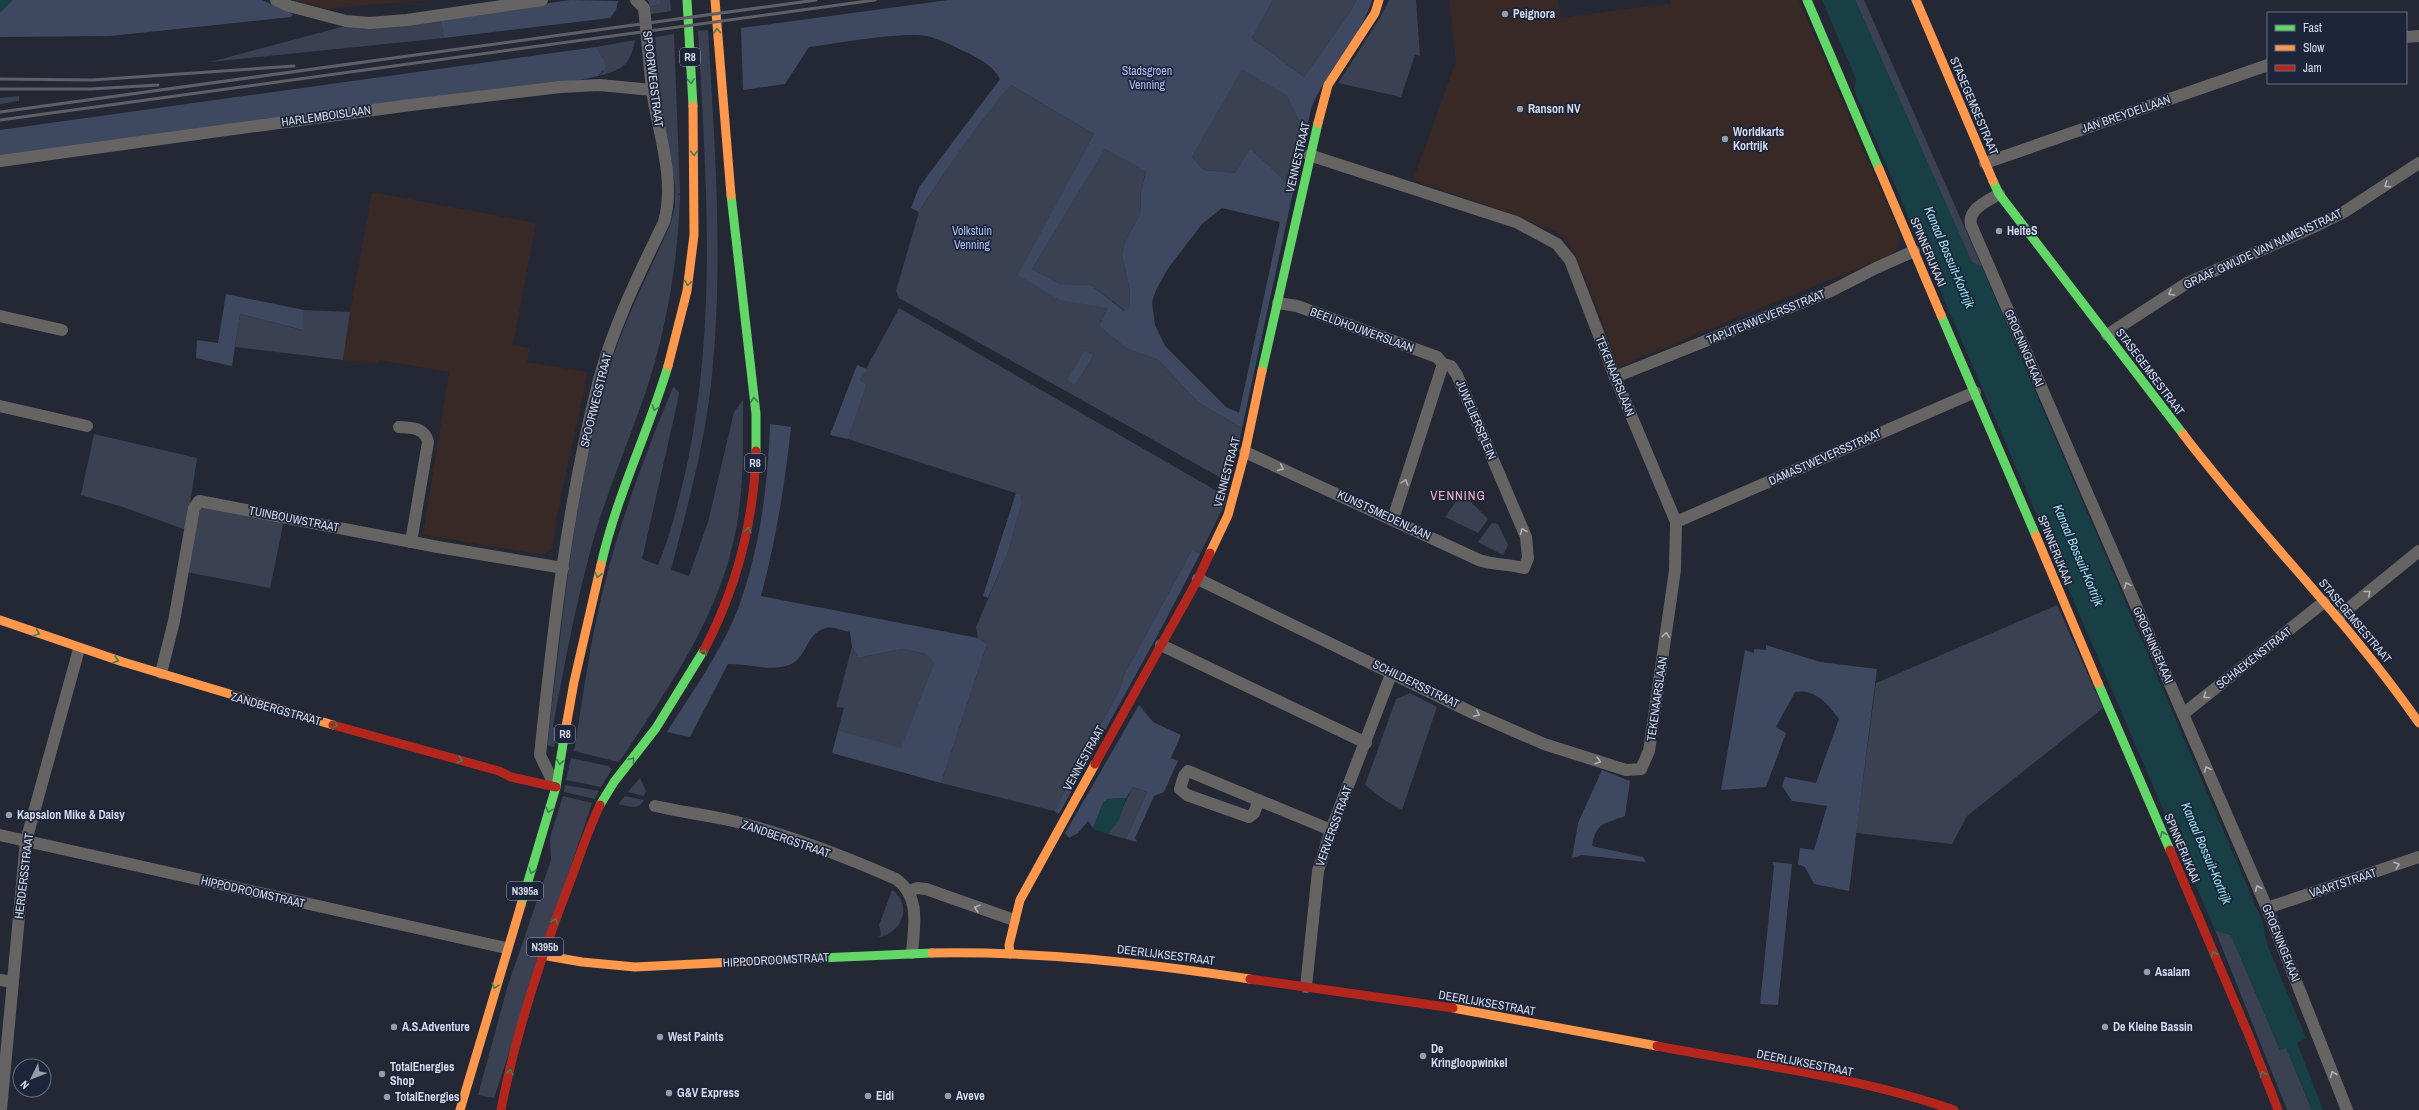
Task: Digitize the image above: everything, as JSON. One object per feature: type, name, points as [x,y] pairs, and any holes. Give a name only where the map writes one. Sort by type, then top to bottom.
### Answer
[{"type":"main road","name":"R8","points":[[556,787],[574,682],[607,537],[659,397],[676,340],[687,291],[694,235],[693,114],[687,0]]},
{"type":"main road","name":"R8","points":[[608,791],[655,729],[708,644],[738,571],[749,528],[754,489],[756,414],[730,185],[715,0]]},
{"type":"main road","name":"VENNESTRAAT","points":[[1014,920],[1020,900],[1198,579],[1228,515],[1245,452],[1309,155],[1328,85],[1374,13],[1379,0]]},
{"type":"main road","name":"SPINNERIJKAAI","points":[[1807,0],[2250,1038],[2278,1110]]},
{"type":"main road","name":"STASEGEMSESTRAAT","points":[[1916,0],[1999,194],[2191,445],[2338,617],[2395,688],[2419,723]]},
{"type":"main road","name":"ZANDBERGSTRAAT","points":[[0,620],[79,649],[161,673],[190,684],[499,771],[511,777],[556,787]]},
{"type":"main road","name":"N395a","points":[[460,1110],[506,948],[534,864],[556,787]]},
{"type":"main road","name":"N395b","points":[[502,1110],[520,1027],[542,955],[590,828],[608,791]]},
{"type":"main road","points":[[1010,954],[1014,920]]},
{"type":"main road","name":"HIPPODROOMSTRAAT","points":[[542,955],[582,962],[635,967],[912,953],[1010,954]]},
{"type":"main road","name":"DEERLIJKSESTRAAT","points":[[1010,954],[1141,963],[1446,1007],[1831,1079],[1922,1099],[1954,1110]]},
{"type":"street","points":[[276,0],[289,6],[346,21],[369,23],[423,18],[542,0]]},
{"type":"street","name":"SPOORWEGSTRAAT","points":[[556,787],[540,754],[568,521],[598,384],[615,331],[664,222],[668,203],[668,182],[652,90],[644,8],[636,0]]},
{"type":"street","points":[[2407,37],[2419,36]]},
{"type":"street","name":"JAN BREYDELLAAN","points":[[1985,163],[2267,65]]},
{"type":"street","name":"HARLEMBOISLAAN","points":[[0,161],[403,106],[560,87],[600,85],[652,90]]},
{"type":"street","name":"TEKENAARSLAAN","points":[[1309,155],[1516,222],[1557,244],[1570,260],[1614,377],[1676,522],[1675,570],[1658,703],[1649,751],[1641,769]]},
{"type":"street","name":"GRAAF GWIJDE VAN NAMENSTRAAT","points":[[2106,335],[2187,283],[2344,212],[2419,163]]},
{"type":"street","name":"GROENINGEKAAI","points":[[1999,194],[1978,208],[1971,215],[1970,222],[2267,908],[2347,1110]]},
{"type":"street","name":"TAPIJTENWEVERSSTRAAT","points":[[1614,377],[1830,291],[1914,251]]},
{"type":"street","name":"BEELDHOUWERSLAAN","points":[[1278,303],[1297,306],[1437,357],[1443,364]]},
{"type":"street","points":[[0,316],[62,330]]},
{"type":"street","name":"JUWELIERSPLEIN","points":[[1393,519],[1443,364],[1451,366],[1457,375],[1526,537],[1528,558],[1524,568]]},
{"type":"street","name":"DAMASTWEVERSSTRAAT","points":[[1676,522],[1975,392]]},
{"type":"street","points":[[0,406],[87,426]]},
{"type":"street","points":[[398,426],[420,430],[426,435],[428,442],[412,542]]},
{"type":"street","name":"KUNSTSMEDENLAAN","points":[[1245,452],[1494,565],[1508,564],[1524,568]]},
{"type":"street","name":"TUINBOUWSTRAAT","points":[[161,673],[174,622],[194,508],[198,502],[205,501],[412,542],[563,568]]},
{"type":"street","points":[[2338,617],[2419,551]]},
{"type":"street","name":"SCHILDERSSTRAAT","points":[[1198,579],[1473,712],[1544,744],[1626,770],[1641,769]]},
{"type":"street","name":"SCHAEKENSTRAAT","points":[[2183,714],[2324,602]]},
{"type":"street","points":[[1161,645],[1366,743]]},
{"type":"street","name":"HERDERSSTRAAT","points":[[1,1110],[26,841],[79,649]]},
{"type":"street","name":"VERVERSSTRAAT","points":[[1306,987],[1318,871],[1331,830],[1366,743],[1392,672]]},
{"type":"street","points":[[1259,800],[1254,812],[1249,817],[1187,795],[1180,788],[1184,776],[1188,771],[1259,800],[1331,830]]},
{"type":"street","name":"ZANDBERGSTRAAT","points":[[655,806],[733,821],[799,841],[896,879],[909,891]]},
{"type":"street","name":"HIPPODROOMSTRAAT","points":[[0,835],[506,948]]},
{"type":"street","name":"VAARTSTRAAT","points":[[2267,908],[2419,857]]},
{"type":"street","points":[[912,953],[915,912],[909,891],[917,888],[926,889],[1014,920]]},
{"type":"street","points":[[0,980],[13,982]]},
{"type":"shaded area","points":[[295,0],[430,0],[326,9]]},
{"type":"shaded area","points":[[1449,0],[1558,0],[1561,18],[1671,3],[1671,0],[1799,0],[1900,235],[1899,246],[1895,252],[1883,258],[1618,367],[1596,305],[1573,251],[1564,238],[1554,231],[1486,205],[1413,180],[1456,61]]},
{"type":"shaded area","points":[[372,192],[536,223],[513,345],[530,348],[527,362],[588,372],[556,520],[553,548],[544,555],[423,535],[449,372],[379,360],[378,364],[343,360],[350,312]]},
{"type":"green space","points":[[0,0],[262,0],[293,14],[291,17],[110,36],[0,37]]},
{"type":"green space","points":[[570,0],[618,1],[616,10],[610,18],[444,38],[440,19]]},
{"type":"green space","points":[[648,0],[660,0],[660,4],[650,7]]},
{"type":"green space","points":[[660,0],[670,0],[671,11],[651,14],[650,7],[660,4]]},
{"type":"green space","name":"Stadsgroen Venning","points":[[948,0],[1273,0],[1252,38],[1304,77],[1352,9],[1356,0],[1372,0],[1367,15],[1360,28],[1325,81],[1311,109],[1242,428],[1199,403],[1158,360],[1126,348],[1099,326],[1108,308],[1060,300],[1018,275],[1094,134],[1011,85],[962,147],[919,212],[911,208],[919,187],[1000,79],[997,74],[987,64],[970,54],[931,37],[920,35],[889,36],[809,47],[785,84],[743,90],[741,28]],"holes":[[[1242,69],[1287,96],[1300,124],[1286,182],[1250,148],[1235,173],[1204,170],[1192,157]],[[1105,149],[1146,171],[1141,192],[1140,214],[1125,242],[1122,255],[1130,291],[1129,308],[1124,311],[1091,285],[1060,284],[1032,269]],[[1222,208],[1280,222],[1239,413],[1226,407],[1165,346],[1155,325],[1152,302],[1156,290],[1169,267],[1202,224]]]},
{"type":"green space","points":[[1273,0],[1356,0],[1352,9],[1304,77],[1252,38]]},
{"type":"green space","points":[[1389,0],[1416,0],[1420,56],[1415,55],[1401,97],[1338,83],[1380,18]]},
{"type":"green space","points":[[1855,0],[1864,0],[1982,267],[1972,263]]},
{"type":"green space","points":[[440,19],[444,38],[210,62],[349,25],[366,29]]},
{"type":"green space","points":[[708,30],[718,251],[715,340],[711,384],[704,431],[671,570],[689,576],[708,522],[734,412],[743,400],[743,462],[741,493],[737,524],[730,557],[706,619],[674,678],[619,762],[574,751],[594,630],[617,538],[634,487],[673,387],[679,392],[677,404],[642,559],[658,565],[672,527],[688,460],[697,406],[703,353],[706,300],[706,193],[698,31]]},
{"type":"green space","points":[[674,34],[680,193],[677,195],[680,195],[677,247],[670,298],[652,372],[606,499],[595,534],[562,677],[553,726],[557,732],[554,747],[547,745],[570,558],[586,465],[596,419],[608,373],[621,335],[670,225],[675,207],[675,186],[661,116],[655,37]]},
{"type":"green space","points":[[635,40],[633,49],[624,66],[613,72],[598,76],[603,72],[604,59],[596,47]]},
{"type":"green space","points":[[596,47],[604,59],[606,67],[598,76],[580,80],[314,114],[0,158],[0,130]]},
{"type":"green space","points":[[1242,68],[1287,96],[1300,124],[1286,182],[1250,148],[1235,173],[1204,170],[1192,157]]},
{"type":"green space","name":"Volkstuin Venning","points":[[1011,85],[1094,134],[1019,275],[1108,308],[1099,326],[1126,348],[1158,360],[1199,403],[1242,428],[1239,445],[1234,444],[1223,479],[899,298],[896,291],[919,212],[954,158],[988,112]],"holes":[[[1085,350],[1094,355],[1075,385]]]},
{"type":"green space","points":[[19,96],[19,101],[0,104],[0,98]]},
{"type":"green space","points":[[1105,149],[1146,170],[1141,192],[1140,214],[1125,242],[1122,255],[1130,291],[1129,308],[1125,311],[1091,285],[1060,284],[1032,269]]},
{"type":"green space","points":[[226,294],[304,310],[303,330],[240,314],[232,366],[196,358],[197,340],[218,343]]},
{"type":"green space","points":[[899,308],[1215,490],[1227,500],[1200,554],[1192,550],[1124,675],[1120,689],[1054,811],[941,783],[987,644],[978,638],[976,627],[1007,555],[1022,503],[1021,495],[848,439],[867,384],[860,380]]},
{"type":"green space","points":[[304,310],[350,312],[343,360],[235,347],[240,314],[302,330]]},
{"type":"green space","points":[[1085,350],[1094,355],[1075,385],[1067,380]]},
{"type":"green space","points":[[857,365],[867,369],[860,380],[867,384],[848,439],[830,435]]},
{"type":"green space","points":[[770,424],[791,427],[779,512],[761,596],[978,638],[987,644],[941,783],[832,753],[838,730],[901,748],[934,663],[926,654],[902,649],[858,658],[852,647],[850,632],[835,628],[826,628],[814,635],[800,657],[789,665],[774,668],[728,664],[690,737],[667,732],[715,655],[739,606],[758,539],[762,516]]},
{"type":"green space","points":[[94,434],[197,458],[186,530],[123,507],[81,495]]},
{"type":"green space","points":[[1016,493],[1021,495],[1022,503],[1007,555],[988,598],[983,596]]},
{"type":"green space","points":[[1462,493],[1488,519],[1478,533],[1445,517]]},
{"type":"green space","points":[[198,507],[284,520],[270,588],[185,572]]},
{"type":"green space","points":[[1492,523],[1498,524],[1508,545],[1503,555],[1478,542]]},
{"type":"green space","points":[[1192,550],[1200,554],[1162,627],[1059,814],[1054,811],[1120,689],[1124,675]]},
{"type":"green space","points":[[2057,605],[2103,708],[1967,816],[1952,844],[1856,833],[1876,683]]},
{"type":"green space","points":[[1766,645],[1820,662],[1877,669],[1849,891],[1814,884],[1805,867],[1798,864],[1800,848],[1814,850],[1827,806],[1792,801],[1782,786],[1785,777],[1816,783],[1839,719],[1820,698],[1809,692],[1795,692],[1776,727],[1786,733],[1766,787],[1721,790],[1745,650],[1754,653],[1754,649],[1766,650]]},
{"type":"green space","points":[[852,647],[858,658],[902,649],[926,654],[934,663],[901,749],[838,730],[844,708],[836,707]]},
{"type":"green space","points":[[1410,693],[1437,707],[1402,810],[1386,801],[1365,785],[1396,699]]},
{"type":"green space","points":[[1139,705],[1153,722],[1181,735],[1171,758],[1178,761],[1164,792],[1154,796],[1135,838],[1137,842],[1126,839],[1147,792],[1133,787],[1126,798],[1108,799],[1103,803],[1093,828],[1088,821],[1078,833],[1069,838],[1065,833]]},
{"type":"green space","points":[[571,758],[608,766],[612,769],[601,787],[566,780]]},
{"type":"green space","points":[[1602,770],[1630,781],[1625,816],[1602,825],[1596,832],[1592,846],[1643,857],[1646,862],[1582,855],[1572,858],[1578,823]]},
{"type":"green space","points":[[640,778],[646,791],[644,796],[628,792]]},
{"type":"green space","points":[[565,785],[599,791],[595,799],[564,792]]},
{"type":"green space","points":[[1133,787],[1147,792],[1126,839],[1108,834],[1116,822]]},
{"type":"green space","points":[[563,796],[592,803],[494,1098],[478,1095],[507,988],[551,860],[550,838]]},
{"type":"green space","points":[[625,796],[644,800],[639,806],[636,807],[618,804]]},
{"type":"green space","points":[[1772,862],[1792,864],[1778,1005],[1760,1004],[1774,866]]},
{"type":"green space","points":[[892,890],[902,903],[902,918],[899,925],[894,930],[887,935],[879,937],[881,934],[879,925]]},
{"type":"green space","points":[[2215,930],[2231,935],[2280,1050],[2286,1047],[2312,1110],[2287,1110]]},
{"type":"water","points":[[0,0],[13,0],[0,13]]},
{"type":"water","name":"Kanaal Bossuit-Kortrijk","points":[[1822,0],[1855,0],[1972,262],[1982,267],[2263,923],[2267,944],[2306,1038],[2297,1043],[2323,1110],[2312,1110],[2286,1048],[2280,1050],[2231,935],[2215,930],[1854,90],[1856,79]]},
{"type":"water","points":[[1126,798],[1119,820],[1108,834],[1093,829],[1103,803],[1107,799]]},
{"type":"railway","points":[[0,112],[816,0]]},
{"type":"railway","points":[[0,120],[875,0]]},
{"type":"railway","points":[[0,79],[92,80],[294,66]]},
{"type":"railway","points":[[0,89],[91,89],[158,85]]},
{"type":"traffic: fast","points":[[687,0],[693,106]]},
{"type":"traffic: fast","points":[[1807,0],[1879,169]]},
{"type":"traffic: fast","points":[[1262,371],[1318,123]]},
{"type":"traffic: fast","points":[[1993,181],[1999,194],[2183,434]]},
{"type":"traffic: fast","points":[[731,195],[756,414],[756,451]]},
{"type":"traffic: fast","points":[[1941,315],[2036,536]]},
{"type":"traffic: fast","points":[[601,565],[615,515],[668,366]]},
{"type":"traffic: fast","points":[[600,805],[614,782],[656,728],[704,650]]},
{"type":"traffic: fast","points":[[2098,683],[2170,850]]},
{"type":"traffic: fast","points":[[521,905],[556,787],[564,738]]},
{"type":"traffic: fast","points":[[776,960],[932,953]]},
{"type":"traffic: slow","points":[[715,0],[731,195]]},
{"type":"traffic: slow","points":[[1318,123],[1328,85],[1375,13],[1379,0]]},
{"type":"traffic: slow","points":[[1916,0],[1993,181]]},
{"type":"traffic: slow","points":[[668,366],[687,291],[694,235],[693,106]]},
{"type":"traffic: slow","points":[[1879,169],[1941,315]]},
{"type":"traffic: slow","points":[[1210,553],[1228,515],[1245,452],[1262,371]]},
{"type":"traffic: slow","points":[[2183,434],[2212,471],[2363,648],[2419,723]]},
{"type":"traffic: slow","points":[[2036,536],[2098,683]]},
{"type":"traffic: slow","points":[[564,738],[574,682],[601,565]]},
{"type":"traffic: slow","points":[[0,620],[123,662],[333,725]]},
{"type":"traffic: slow","points":[[1010,954],[1009,945],[1020,900],[1095,764]]},
{"type":"traffic: slow","points":[[460,1110],[521,905]]},
{"type":"traffic: slow","points":[[932,953],[1012,954],[1091,959],[1250,979]]},
{"type":"traffic: slow","points":[[542,955],[582,962],[635,967],[776,960]]},
{"type":"traffic: slow","points":[[1453,1008],[1657,1046]]},
{"type":"traffic: jam","points":[[704,650],[726,602],[742,554],[752,504],[756,451]]},
{"type":"traffic: jam","points":[[1095,764],[1198,579],[1210,553]]},
{"type":"traffic: jam","points":[[333,725],[499,771],[511,777],[556,787]]},
{"type":"traffic: jam","points":[[501,1110],[513,1055],[528,1001],[555,922],[586,838],[600,805]]},
{"type":"traffic: jam","points":[[2170,850],[2250,1038],[2278,1110]]},
{"type":"traffic: jam","points":[[1250,979],[1453,1008]]},
{"type":"traffic: jam","points":[[1657,1046],[1844,1080],[1954,1110]]},
{"type":"place","name":"Peignora","points":[[1505,14]]},
{"type":"place","name":"Ranson NV","points":[[1520,109]]},
{"type":"place","name":"Worldkarts Kortrijk","points":[[1725,139]]},
{"type":"place","name":"HeiteS","points":[[1999,231]]},
{"type":"place","name":"Kapsalon Mike & Daisy","points":[[9,815]]},
{"type":"place","name":"Asalam","points":[[2147,972]]},
{"type":"place","name":"A.S.Adventure","points":[[394,1027]]},
{"type":"place","name":"De Kleine Bassin","points":[[2105,1027]]},
{"type":"place","name":"West Paints","points":[[660,1037]]},
{"type":"place","name":"De Kringloopwinkel","points":[[1423,1056]]},
{"type":"place","name":"TotalEnergies Shop","points":[[382,1074]]},
{"type":"place","name":"G&V Express","points":[[669,1093]]},
{"type":"place","name":"Eldi","points":[[868,1096]]},
{"type":"place","name":"Aveve","points":[[948,1096]]},
{"type":"place","name":"TotalEnergies","points":[[387,1097]]},
{"type":"district","name":"VENNING","points":[[1458,495]]}]
